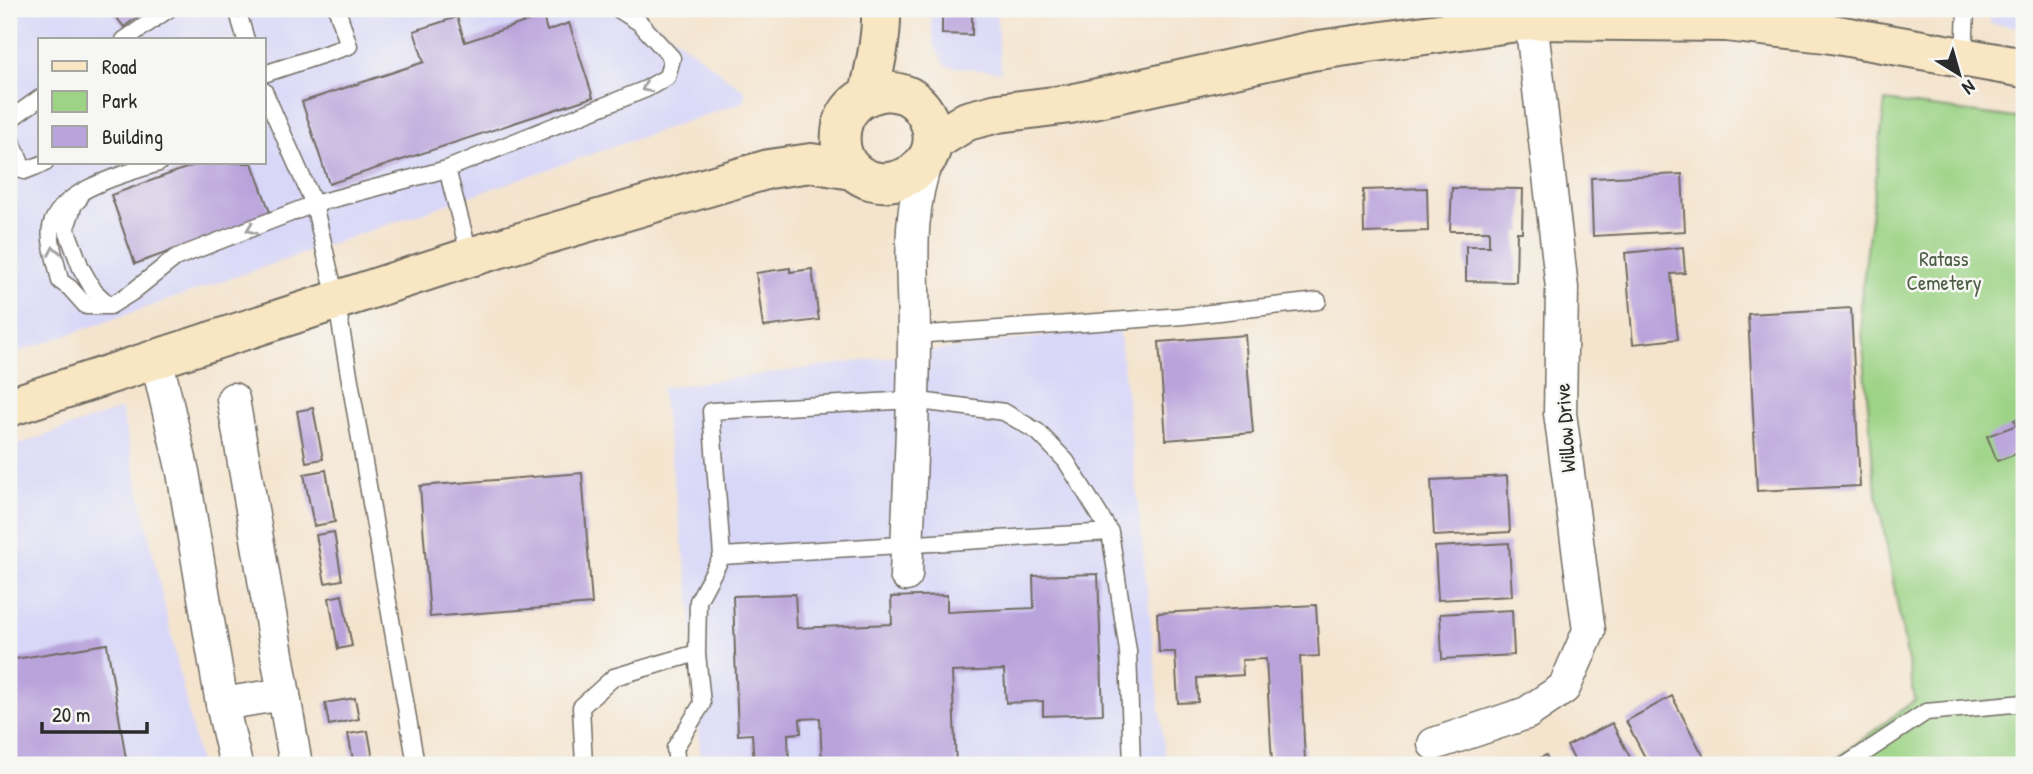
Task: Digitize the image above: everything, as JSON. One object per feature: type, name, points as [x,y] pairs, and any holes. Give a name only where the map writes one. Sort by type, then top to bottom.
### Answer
[{"type":"main road","points":[[881,17],[898,98],[930,122],[931,149]]},
{"type":"main road","points":[[9,407],[470,257],[769,169],[811,163],[858,173],[883,182],[904,179],[917,170],[931,149],[967,121],[998,113],[1070,104],[1312,51],[1531,20],[1726,22],[1826,33],[2024,68]]},
{"type":"main road","points":[[858,173],[844,154],[840,142],[842,124],[852,106],[898,98],[998,113]]},
{"type":"main road","points":[[769,169],[808,148],[842,124]]},
{"type":"street","name":"Willow Drive","points":[[1434,744],[1527,713],[1564,688],[1589,631],[1559,413],[1562,288],[1531,20]]},
{"type":"street","points":[[906,575],[914,335],[911,248],[919,180],[931,149]]},
{"type":"street","points":[[858,173],[886,196],[898,214],[911,248]]},
{"type":"street","points":[[156,357],[183,472],[222,704],[236,765]]},
{"type":"street","points":[[233,399],[296,765]]},
{"type":"street","points":[[222,704],[284,694]]},
{"type":"lane","points":[[127,38],[169,9]]},
{"type":"lane","points":[[237,9],[245,38]]},
{"type":"lane","points":[[266,73],[349,46],[337,9]]},
{"type":"lane","points":[[156,164],[94,184],[57,214],[50,228],[60,281],[86,306],[110,306],[175,258],[314,204],[447,169],[646,89],[667,77],[671,58],[640,23],[620,9]]},
{"type":"lane","points":[[1964,57],[1966,9]]},
{"type":"lane","points":[[9,120],[38,99]]},
{"type":"lane","points":[[266,100],[272,126],[314,204],[336,299],[416,765]]},
{"type":"lane","points":[[9,134],[24,171],[42,164]]},
{"type":"lane","points":[[447,169],[470,257]]},
{"type":"lane","points":[[94,184],[74,204],[66,228],[81,268],[94,291],[110,306]]},
{"type":"lane","points":[[914,335],[1183,316],[1318,301]]},
{"type":"lane","points":[[677,765],[675,748],[702,704],[697,653],[698,601],[722,556],[711,411],[912,400],[1004,412],[1038,432],[1066,461],[1110,532],[1128,650],[1132,765]]},
{"type":"lane","points":[[722,556],[1110,532]]},
{"type":"lane","points":[[584,765],[581,707],[614,677],[697,653]]},
{"type":"lane","points":[[1846,765],[1926,712],[2024,703]]},
{"type":"shaded area","points":[[9,9],[638,9],[746,92],[743,102],[9,355]]},
{"type":"shaded area","points":[[930,9],[996,9],[1001,72],[946,66],[934,45]]},
{"type":"shaded area","points":[[1990,9],[2024,9],[2024,27],[1990,24]]},
{"type":"shaded area","points":[[1119,326],[1166,765],[701,765],[690,597],[661,388]]},
{"type":"shaded area","points":[[121,409],[200,765],[9,765],[9,448]]},
{"type":"green space","name":"Ratass Cemetery","points":[[1885,101],[2024,119],[2024,765],[1828,765],[1915,700],[1874,477],[1860,308]]},
{"type":"building","points":[[110,9],[148,9],[124,27]]},
{"type":"building","points":[[942,9],[972,9],[972,35],[942,34]]},
{"type":"building","points":[[543,16],[547,31],[569,23],[593,97],[329,184],[302,102],[424,62],[414,31],[457,17],[465,42]]},
{"type":"building","points":[[197,164],[252,164],[271,215],[135,264],[111,195]]},
{"type":"building","points":[[1682,174],[1685,231],[1593,236],[1591,178]]},
{"type":"building","points":[[1427,188],[1428,231],[1364,233],[1363,190]]},
{"type":"building","points":[[1452,188],[1523,189],[1522,232],[1517,232],[1516,282],[1466,281],[1466,246],[1489,246],[1489,231],[1450,231]]},
{"type":"building","points":[[1683,247],[1685,273],[1671,274],[1678,339],[1633,344],[1625,253]]},
{"type":"building","points":[[790,268],[790,272],[812,269],[819,320],[763,327],[756,273]]},
{"type":"building","points":[[1851,308],[1860,486],[1757,491],[1748,314]]},
{"type":"building","points":[[1245,335],[1253,433],[1166,440],[1159,342]]},
{"type":"building","points":[[313,408],[323,459],[306,462],[297,411]]},
{"type":"building","points":[[2024,416],[2024,451],[1997,461],[1987,436],[2017,425],[2014,420]]},
{"type":"building","points":[[326,470],[335,522],[314,526],[304,474]]},
{"type":"building","points":[[582,473],[592,604],[430,617],[420,486]]},
{"type":"building","points":[[1507,476],[1510,532],[1434,536],[1431,480]]},
{"type":"building","points":[[334,532],[342,580],[325,583],[316,535]]},
{"type":"building","points":[[1509,543],[1512,596],[1438,600],[1435,547]]},
{"type":"building","points":[[1098,574],[1103,714],[1043,716],[1043,701],[1006,703],[1004,670],[952,672],[956,765],[822,765],[820,718],[800,719],[801,733],[788,734],[789,765],[754,765],[752,734],[738,735],[733,596],[795,594],[797,628],[892,624],[891,597],[947,595],[947,612],[1034,608],[1033,576]]},
{"type":"building","points":[[342,595],[352,646],[338,649],[329,598]]},
{"type":"building","points":[[1316,605],[1319,656],[1300,657],[1305,761],[1272,763],[1266,659],[1242,660],[1243,675],[1197,678],[1198,702],[1178,703],[1175,652],[1159,652],[1157,613]]},
{"type":"building","points":[[1512,610],[1514,655],[1442,659],[1440,614]]},
{"type":"building","points":[[107,644],[127,765],[9,765],[9,660]]},
{"type":"building","points":[[1672,696],[1705,759],[1694,765],[1649,765],[1626,721]]},
{"type":"building","points":[[355,698],[359,719],[329,725],[325,703]]},
{"type":"building","points":[[1612,723],[1634,765],[1577,765],[1567,746]]},
{"type":"building","points":[[368,731],[374,765],[354,765],[348,734]]},
{"type":"building","points":[[1546,755],[1551,765],[1526,765]]}]
